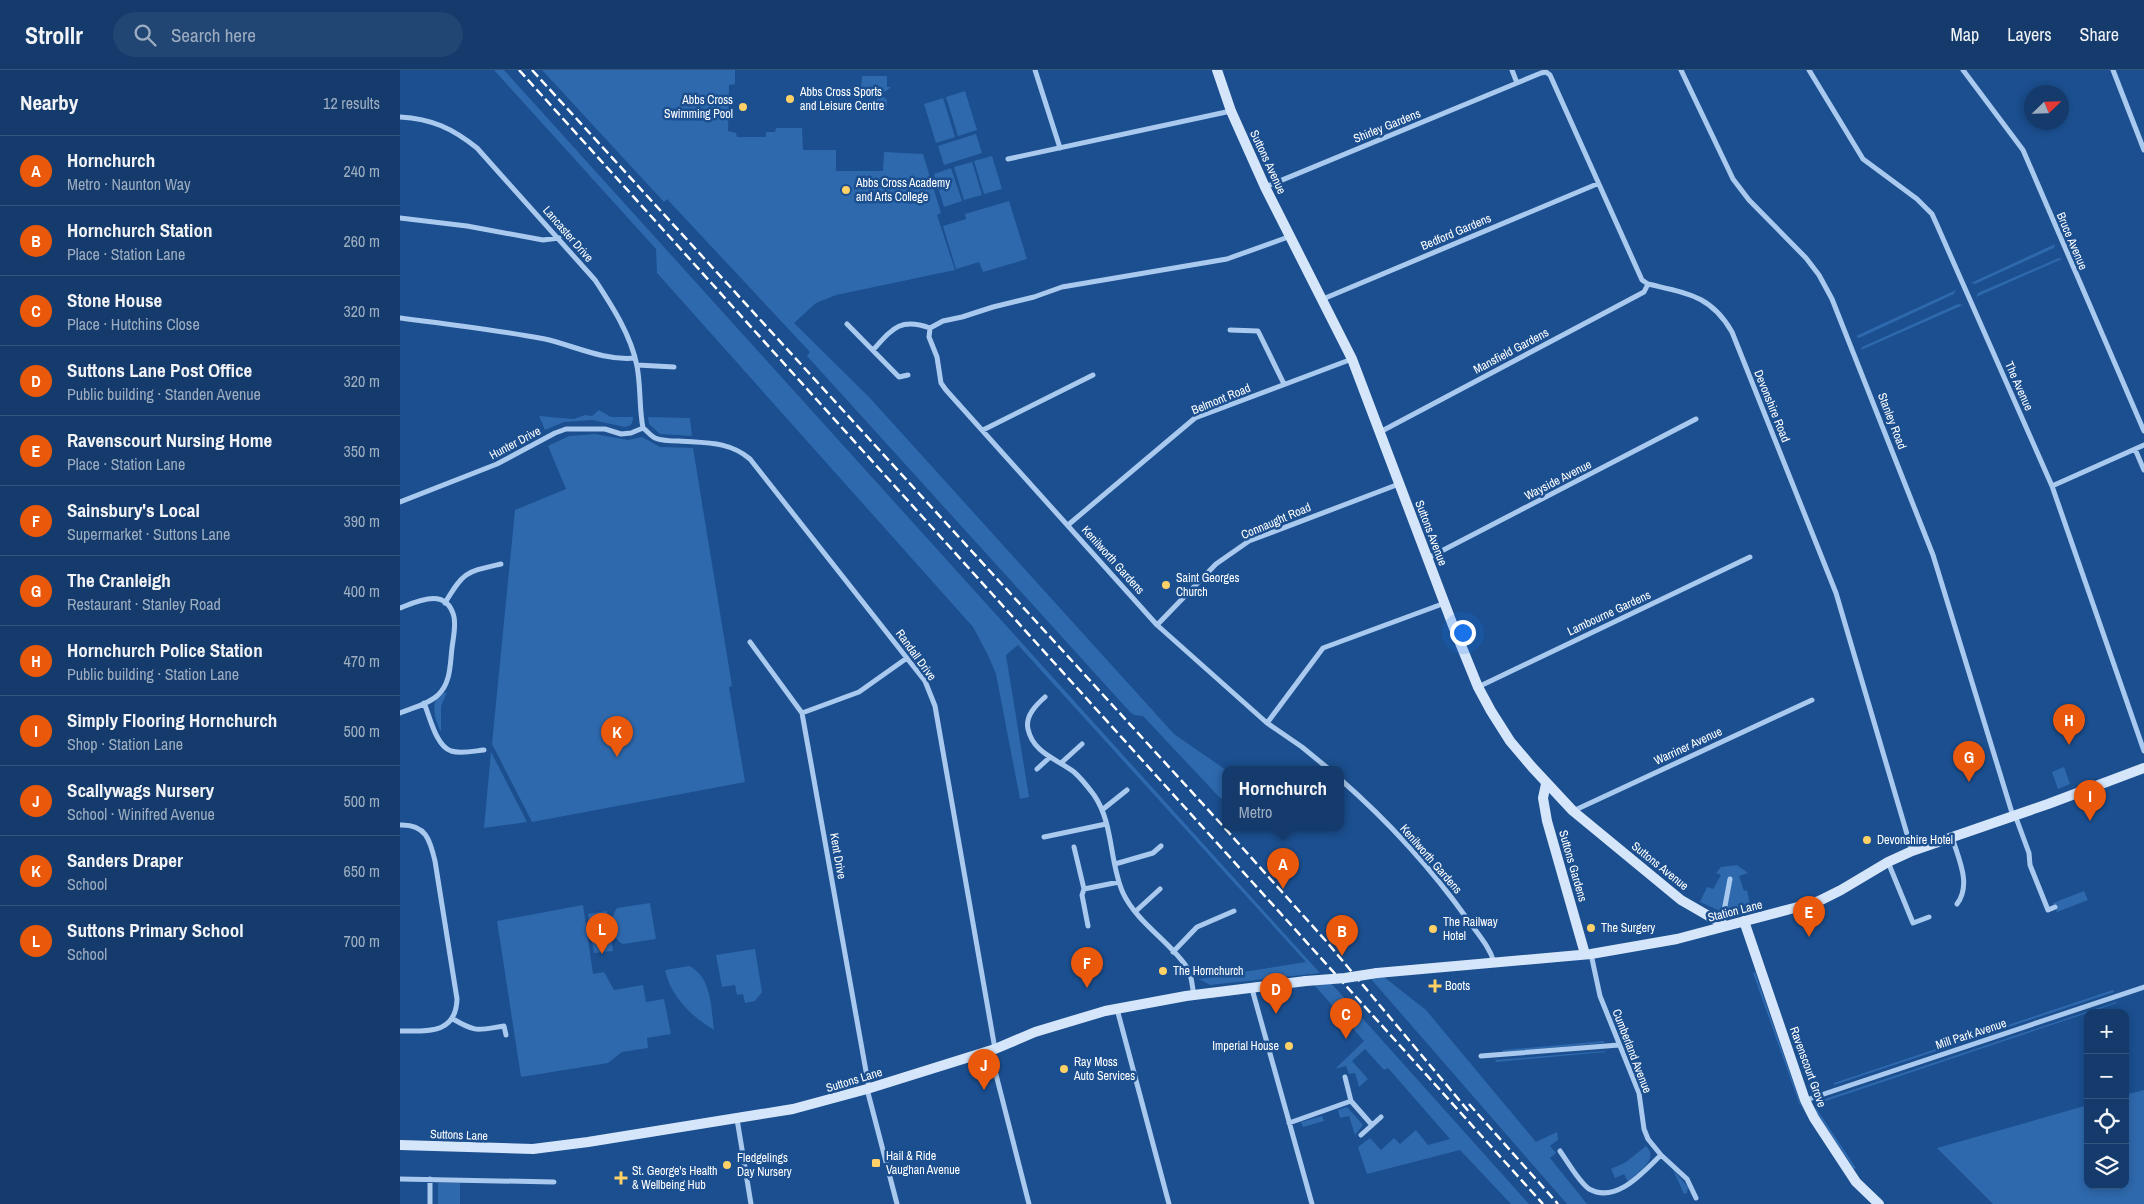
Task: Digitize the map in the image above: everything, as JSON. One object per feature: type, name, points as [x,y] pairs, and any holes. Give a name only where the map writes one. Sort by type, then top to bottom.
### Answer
[{"type":"street","points":[[1035,70],[1060,148]]},
{"type":"street","name":"Suttons Avenue","points":[[1217,70],[1231,111],[1265,187],[1352,359],[1478,687],[1510,741],[1546,784],[1573,811],[1681,900],[1724,924]]},
{"type":"street","points":[[1512,70],[1517,83],[1546,72],[1550,75],[1637,273],[1648,284]]},
{"type":"street","name":"Stanley Road","points":[[1682,70],[1733,179],[1749,200],[1806,258],[1832,299],[1933,555],[2014,816],[2029,853],[2030,864],[2048,910],[2055,907]]},
{"type":"street","name":"The Avenue","points":[[1809,70],[1863,159],[1917,199],[1932,214],[2052,486],[2144,751]]},
{"type":"street","name":"Bruce Avenue","points":[[1962,70],[2023,150],[2144,431]]},
{"type":"street","points":[[2113,70],[2144,150]]},
{"type":"street","name":"Shirley Gardens","points":[[1265,187],[1517,83]]},
{"type":"street","points":[[1008,159],[1231,111]]},
{"type":"street","name":"Lancaster Drive","points":[[400,117],[438,124],[456,132],[477,148],[559,238],[594,280],[610,303],[635,358],[643,428]]},
{"type":"street","name":"Bedford Gardens","points":[[1322,300],[1598,184]]},
{"type":"street","points":[[400,218],[467,226],[543,240],[559,238]]},
{"type":"street","points":[[873,350],[890,332],[901,324],[914,322],[930,328],[943,321],[1034,298],[1062,287],[1226,259],[1291,236]]},
{"type":"street","name":"Mansfield Gardens","points":[[1380,432],[1644,292],[1648,284]]},
{"type":"street","name":"Devonshire Road","points":[[1648,284],[1692,295],[1706,301],[1716,310],[1732,332],[1836,593],[1912,851]]},
{"type":"street","points":[[400,318],[457,325],[546,340],[619,359],[635,358]]},
{"type":"street","points":[[847,324],[899,378],[908,375]]},
{"type":"street","name":"Kenilworth Gardens","points":[[930,328],[928,334],[937,357],[941,383],[1157,625],[1267,723],[1302,747],[1325,766]]},
{"type":"street","points":[[1230,330],[1258,331],[1284,384]]},
{"type":"street","name":"Belmont Road","points":[[1068,525],[1195,418],[1352,359]]},
{"type":"street","points":[[637,365],[674,367]]},
{"type":"street","points":[[983,430],[1094,375]]},
{"type":"street","name":"Wayside Avenue","points":[[1428,558],[1696,419]]},
{"type":"street","name":"Hunter Drive","points":[[400,502],[497,464],[566,429],[604,430],[621,434],[631,433],[643,428]]},
{"type":"street","name":"Randall Drive","points":[[643,428],[653,438],[729,446],[740,451],[750,459],[925,682],[935,706],[992,1049],[1029,1204]]},
{"type":"street","points":[[2052,486],[2144,445]]},
{"type":"street","points":[[2135,448],[2144,470]]},
{"type":"street","name":"Connaught Road","points":[[1157,625],[1204,575],[1249,541],[1399,484]]},
{"type":"street","name":"Lambourne Gardens","points":[[1478,687],[1750,557]]},
{"type":"street","points":[[445,603],[458,580],[465,574],[501,564]]},
{"type":"street","points":[[400,608],[429,598],[445,603],[452,612],[455,622],[448,678],[444,688],[438,695],[424,703],[400,713]]},
{"type":"street","points":[[1267,723],[1323,648],[1445,603]]},
{"type":"street","name":"Kent Drive","points":[[750,642],[802,713],[868,1089],[897,1204]]},
{"type":"street","points":[[802,713],[859,692],[907,658]]},
{"type":"street","points":[[1045,697],[1031,712],[1028,721],[1028,729],[1033,741],[1049,758],[1061,763],[1086,784],[1102,810],[1119,882],[1124,894],[1136,911],[1188,969],[1194,995]]},
{"type":"street","name":"Warriner Avenue","points":[[1573,811],[1812,700]]},
{"type":"street","points":[[424,703],[442,745],[458,752],[484,750]]},
{"type":"street","points":[[1061,763],[1082,744]]},
{"type":"street","points":[[1038,769],[1049,758]]},
{"type":"street","name":"Station Lane","points":[[1306,981],[1588,954],[1643,946],[1724,924],[1744,921],[1819,901],[1888,862],[1912,851],[2144,768]]},
{"type":"street","name":"Kenilworth Gardens","points":[[1344,783],[1386,822],[1444,888],[1488,948],[1494,962]]},
{"type":"street","name":"Suttons Gardens","points":[[1546,784],[1543,798],[1547,821],[1588,954]]},
{"type":"street","points":[[1102,810],[1128,790]]},
{"type":"street","points":[[1044,838],[1106,824]]},
{"type":"street","points":[[400,825],[417,828],[424,832],[430,840],[457,999],[457,1008],[453,1018],[444,1027],[433,1030],[400,1031]]},
{"type":"street","points":[[1952,837],[1964,884],[1962,898],[1957,904]]},
{"type":"street","points":[[1115,864],[1153,853],[1161,846]]},
{"type":"street","points":[[1074,847],[1084,889],[1082,895],[1088,926]]},
{"type":"street","points":[[1888,862],[1913,923],[1929,917]]},
{"type":"street","name":"Station Lane","points":[[1724,924],[1730,879]]},
{"type":"street","points":[[1084,889],[1119,882]]},
{"type":"street","points":[[1136,911],[1160,890]]},
{"type":"street","points":[[1172,952],[1197,927],[1234,911]]},
{"type":"street","name":"Ravenscourt Grove","points":[[1744,921],[1805,1100],[1814,1118],[1856,1182],[1873,1203]]},
{"type":"street","name":"Cumberland Avenue","points":[[1588,954],[1600,996],[1639,1093],[1644,1129],[1653,1147],[1687,1179],[1696,1198]]},
{"type":"street","name":"Suttons Lane","points":[[400,1145],[532,1149],[588,1142],[793,1109],[868,1089],[992,1049],[1044,1029],[1117,1008],[1194,995],[1306,981]]},
{"type":"street","name":"Mill Park Avenue","points":[[1805,1100],[2144,987]]},
{"type":"street","points":[[1252,989],[1312,1204]]},
{"type":"street","points":[[1117,1008],[1169,1204]]},
{"type":"street","points":[[453,1018],[471,1029],[477,1030],[504,1026],[506,1035]]},
{"type":"street","points":[[1482,1056],[1619,1045]]},
{"type":"street","points":[[1345,1077],[1351,1101],[1372,1125]]},
{"type":"street","points":[[1289,1123],[1351,1101]]},
{"type":"street","points":[[1361,1135],[1381,1117]]},
{"type":"street","points":[[737,1119],[751,1204]]},
{"type":"street","points":[[1560,1151],[1587,1188],[1606,1194],[1627,1188],[1661,1155]]},
{"type":"street","points":[[400,1179],[554,1182]]},
{"type":"street","points":[[430,1179],[430,1204]]},
{"type":"shaded area","points":[[494,70],[504,70],[1320,973],[1210,985],[1199,979],[1306,962],[1018,645],[1006,655],[1029,797],[1020,799],[996,674],[973,627],[657,273],[656,249]]},
{"type":"shaded area","points":[[542,70],[735,70],[735,84],[729,85],[728,131],[736,133],[737,137],[766,137],[766,132],[775,132],[776,128],[802,128],[803,150],[836,150],[836,171],[883,171],[884,152],[923,154],[941,213],[937,215],[955,270],[836,295],[816,303],[794,323],[869,397],[1174,734],[1222,767],[1221,799],[1143,716],[1134,715],[1130,712],[807,356],[810,352],[667,199],[664,202]]},
{"type":"shaded area","points":[[862,76],[887,76],[887,87],[891,87],[886,91],[860,97]]},
{"type":"shaded area","points":[[965,91],[977,130],[958,136],[946,97]]},
{"type":"shaded area","points":[[884,97],[887,100],[886,111],[864,111],[863,103]]},
{"type":"shaded area","points":[[943,98],[955,137],[936,143],[924,104]]},
{"type":"shaded area","points":[[976,134],[982,153],[944,165],[938,146]]},
{"type":"shaded area","points":[[992,156],[1002,189],[984,194],[974,161]]},
{"type":"shaded area","points":[[972,162],[982,195],[964,200],[954,167]]},
{"type":"shaded area","points":[[951,168],[962,201],[944,207],[934,174]]},
{"type":"shaded area","points":[[1009,201],[1027,259],[983,272],[979,262],[956,269],[943,226],[966,219],[965,214]]},
{"type":"shaded area","points":[[2055,244],[2054,248],[1975,284],[1971,283]]},
{"type":"shaded area","points":[[2059,258],[2062,259],[1976,297],[1978,293]]},
{"type":"shaded area","points":[[1956,290],[1954,294],[1859,338],[1856,336]]},
{"type":"shaded area","points":[[1958,304],[1963,305],[1861,350],[1862,347]]},
{"type":"shaded area","points":[[599,410],[611,417],[633,417],[632,423],[625,427],[592,420],[564,422],[545,430],[539,416],[574,419],[585,415],[592,416]]},
{"type":"shaded area","points":[[648,417],[690,418],[692,436],[660,434],[649,424]]},
{"type":"shaded area","points":[[595,434],[628,440],[642,437],[660,447],[693,448],[732,686],[729,687],[745,782],[532,822],[492,744],[515,510],[566,489],[548,446],[569,436]]},
{"type":"shaded area","points":[[447,692],[441,706],[441,732],[436,721],[434,709],[437,699]]},
{"type":"shaded area","points":[[491,752],[527,822],[484,828]]},
{"type":"shaded area","points":[[2064,767],[2070,784],[2058,789],[2052,772]]},
{"type":"shaded area","points":[[1737,865],[1748,873],[1739,876],[1744,891],[1747,890],[1751,909],[1720,911],[1700,902],[1707,887],[1713,889],[1721,875],[1716,873],[1721,867]]},
{"type":"shaded area","points":[[2084,891],[2088,900],[2057,912],[2053,903]]},
{"type":"shaded area","points":[[650,903],[656,939],[623,944],[613,933],[614,912],[617,908]]},
{"type":"shaded area","points":[[583,905],[593,974],[604,972],[614,990],[643,985],[646,1002],[664,999],[671,1034],[647,1038],[648,1048],[622,1052],[608,1063],[521,1077],[497,921]]},
{"type":"shaded area","points":[[607,911],[613,951],[594,953],[588,914]]},
{"type":"shaded area","points":[[755,949],[762,992],[755,1001],[745,1003],[743,994],[737,995],[735,985],[722,987],[716,955]]},
{"type":"shaded area","points":[[689,966],[697,971],[706,985],[711,1003],[714,1030],[697,1019],[683,1005],[668,980],[665,970]]},
{"type":"shaded area","points":[[1755,972],[1801,1105],[1857,1190],[1799,1103],[1753,973]]},
{"type":"shaded area","points":[[1384,977],[1426,1010],[1536,1142],[1557,1132],[1558,1140],[1550,1146],[1556,1153],[1550,1158],[1587,1204],[1567,1204],[1371,979]]},
{"type":"shaded area","points":[[1330,982],[1529,1204],[1511,1204],[1460,1150],[1367,1174],[1358,1147],[1370,1138],[1381,1150],[1394,1138],[1400,1144],[1416,1130],[1428,1145],[1450,1139],[1388,1068],[1384,1070],[1365,1049],[1352,1061],[1368,1079],[1359,1087],[1355,1073],[1349,1074],[1346,1066],[1335,1069],[1364,1041],[1315,986],[1315,983]]},
{"type":"shaded area","points":[[2113,990],[2114,992],[1834,1085],[1834,1083]]},
{"type":"shaded area","points":[[2116,1002],[2117,1003],[2099,1009],[2095,1009]]},
{"type":"shaded area","points":[[2084,1013],[1820,1103],[1819,1101]]},
{"type":"shaded area","points":[[1604,1041],[1604,1043],[1503,1052],[1503,1050]]},
{"type":"shaded area","points":[[1605,1051],[1496,1062],[1495,1060]]},
{"type":"shaded area","points":[[2144,1090],[2144,1204],[1993,1204],[1937,1148],[2084,1106],[2084,1189],[2129,1189],[2129,1094]]},
{"type":"shaded area","points":[[1347,1107],[1363,1125],[1355,1135],[1349,1116],[1340,1118],[1338,1110]]},
{"type":"shaded area","points":[[1816,1108],[1856,1168],[1854,1169],[1814,1109]]},
{"type":"shaded area","points":[[1322,1116],[1324,1121],[1303,1127],[1301,1122]]},
{"type":"shaded area","points":[[1646,1146],[1650,1151],[1650,1156],[1646,1166],[1628,1182],[1624,1174],[1615,1178],[1611,1169],[1626,1162]]},
{"type":"shaded area","points":[[1673,1170],[1688,1187],[1687,1193],[1684,1194]]},
{"type":"shaded area","points":[[438,1183],[460,1183],[460,1204],[438,1204]]},
{"type":"railway","points":[[519,70],[1543,1204]]},
{"type":"railway","points":[[532,70],[1222,825]]},
{"type":"railway","points":[[1227,831],[1326,941],[1470,1113]]},
{"type":"railway","points":[[1469,1104],[1558,1204]]},
{"type":"place","name":"Abbs Cross Sports and Leisure Centre","points":[[790,99]]},
{"type":"place","name":"Abbs Cross Swimming Pool","points":[[743,107]]},
{"type":"place","name":"Abbs Cross Academy and Arts College","points":[[846,190]]},
{"type":"place","name":"Saint Georges Church","points":[[1166,585]]},
{"type":"place","name":"Hornchurch Police Station","points":[[2069,745]]},
{"type":"place","name":"Sanders Draper","points":[[617,757]]},
{"type":"place","name":"The Cranleigh","points":[[1969,782]]},
{"type":"place","name":"Simply Flooring Hornchurch","points":[[2090,821]]},
{"type":"place","name":"Devonshire Hotel","points":[[1867,840]]},
{"type":"place","name":"Hornchurch","points":[[1283,889]]},
{"type":"place","name":"The Surgery","points":[[1591,928]]},
{"type":"place","name":"The Railway Hotel","points":[[1433,929]]},
{"type":"place","name":"Ravenscourt Nursing Home","points":[[1809,937]]},
{"type":"place","name":"Suttons Primary School","points":[[602,954]]},
{"type":"place","name":"Hornchurch Station","points":[[1342,956]]},
{"type":"place","name":"The Hornchurch","points":[[1163,971]]},
{"type":"place","name":"Boots","points":[[1435,986]]},
{"type":"place","name":"Sainsbury's Local","points":[[1087,988]]},
{"type":"place","name":"Suttons Lane Post Office","points":[[1276,1014]]},
{"type":"place","name":"Stone House","points":[[1346,1039]]},
{"type":"place","name":"Imperial House","points":[[1289,1046]]},
{"type":"place","name":"Ray Moss Auto Services","points":[[1064,1069]]},
{"type":"place","name":"Scallywags Nursery","points":[[984,1090]]},
{"type":"place","name":"Hail & Ride Vaughan Avenue","points":[[876,1163]]},
{"type":"place","name":"Fledgelings Day Nursery","points":[[727,1165]]},
{"type":"place","name":"St. George's Health & Wellbeing Hub","points":[[621,1178]]}]
